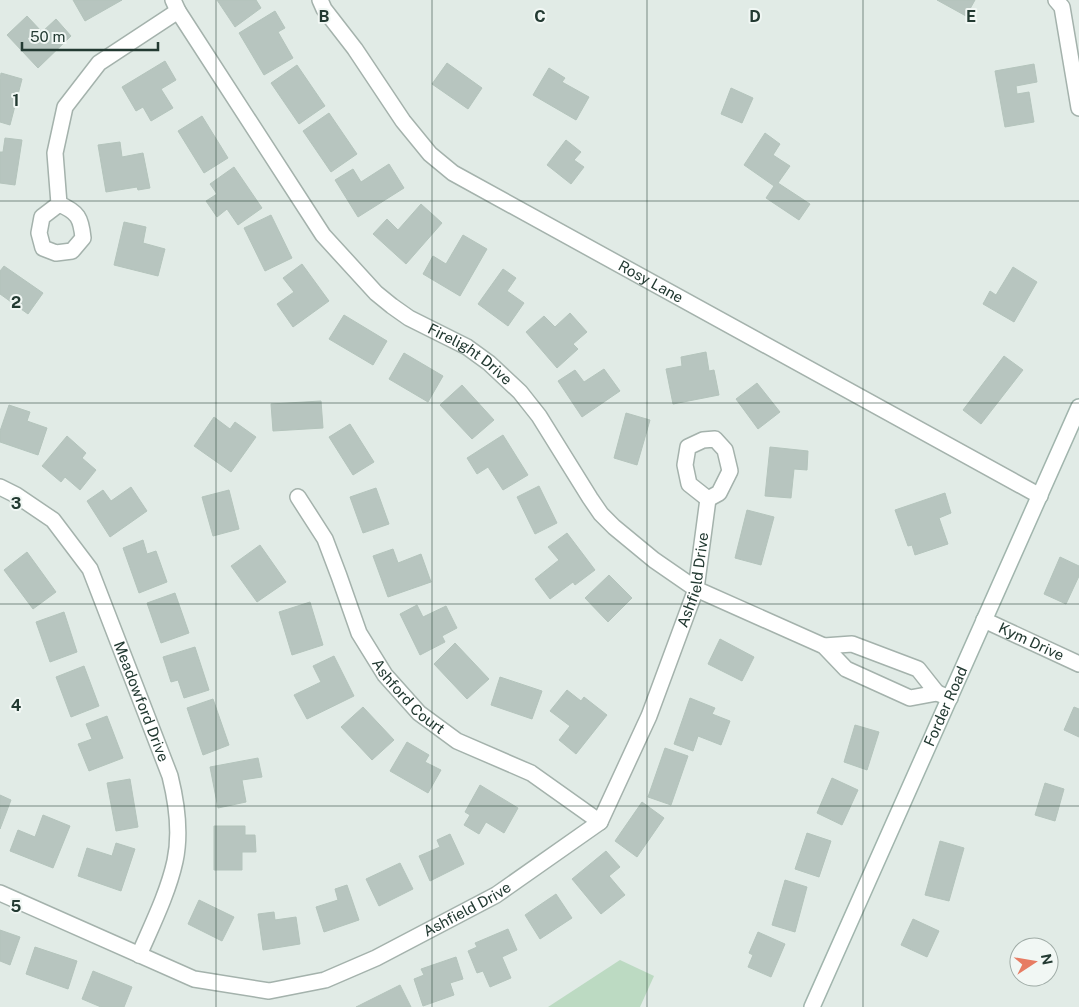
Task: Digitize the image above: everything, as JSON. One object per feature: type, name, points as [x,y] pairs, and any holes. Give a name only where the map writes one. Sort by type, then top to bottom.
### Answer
[{"type":"street","name":"Rosy Lane","points":[[320,0],[324,9],[355,48],[403,120],[430,154],[453,173],[1040,496]]},
{"type":"street","points":[[1056,0],[1062,7],[1079,108]]},
{"type":"street","points":[[59,204],[55,153],[65,107],[99,62],[176,6]]},
{"type":"street","name":"Firelight Drive","points":[[176,6],[323,235],[376,292],[392,306],[410,318],[467,347],[489,363],[520,392],[539,416],[601,514],[614,527],[654,560],[696,589],[824,646],[846,669],[910,698],[943,696]]},
{"type":"street","name":"Forder Road","points":[[812,1007],[943,696],[984,620],[1079,407]]},
{"type":"street","name":"Meadowford Drive","points":[[0,487],[16,495],[53,520],[90,569],[170,776],[176,800],[178,820],[176,859],[171,877],[139,956]]},
{"type":"street","name":"Ashford Court","points":[[298,497],[325,539],[340,576],[359,633],[385,675],[419,712],[457,741],[531,774],[600,822]]},
{"type":"street","name":"Ashfield Drive","points":[[0,893],[194,979],[268,991],[325,980],[376,958],[496,895],[600,822],[650,716],[696,589],[708,499]]},
{"type":"street","name":"Kym Drive","points":[[984,620],[1079,664]]},
{"type":"street","name":"Firelight Drive","points":[[824,646],[852,644],[918,669],[943,696]]},
{"type":"green space","points":[[620,960],[654,976],[640,1007],[548,1007]]},
{"type":"building","points":[[73,0],[122,0],[85,21]]},
{"type":"building","points":[[217,0],[256,0],[261,8],[235,27]]},
{"type":"building","points":[[937,0],[975,0],[966,16]]},
{"type":"building","points":[[275,11],[285,28],[278,32],[293,58],[264,75],[239,33]]},
{"type":"building","points":[[27,16],[42,32],[56,19],[71,36],[38,68],[7,35]]},
{"type":"building","points":[[165,61],[176,80],[161,89],[173,108],[151,121],[143,107],[136,111],[122,87]]},
{"type":"building","points":[[447,63],[482,88],[468,109],[432,84]]},
{"type":"building","points":[[1034,64],[1037,82],[1016,86],[1017,94],[1029,92],[1034,122],[1005,127],[995,71]]},
{"type":"building","points":[[297,65],[325,106],[299,124],[271,83]]},
{"type":"building","points":[[549,68],[565,78],[562,82],[589,97],[576,120],[533,95]]},
{"type":"building","points":[[1,73],[22,79],[10,125],[0,122]]},
{"type":"building","points":[[731,88],[753,98],[742,123],[721,114]]},
{"type":"building","points":[[329,113],[357,154],[331,172],[303,131]]},
{"type":"building","points":[[202,116],[228,158],[204,173],[178,131]]},
{"type":"building","points":[[765,133],[780,144],[773,155],[790,166],[778,183],[810,204],[799,220],[766,198],[774,186],[744,165]]},
{"type":"building","points":[[5,138],[22,140],[15,185],[0,183],[0,152],[3,152]]},
{"type":"building","points":[[566,140],[581,152],[574,160],[584,167],[571,184],[547,165]]},
{"type":"building","points":[[120,142],[122,157],[143,153],[150,188],[138,190],[137,187],[106,192],[98,145]]},
{"type":"building","points":[[389,164],[404,188],[358,217],[335,180],[353,169],[361,182]]},
{"type":"building","points":[[234,167],[262,208],[238,225],[227,209],[217,217],[206,201],[217,194],[210,184]]},
{"type":"building","points":[[421,204],[442,223],[406,264],[373,234],[387,219],[398,230]]},
{"type":"building","points":[[271,215],[292,258],[265,271],[244,228]]},
{"type":"building","points":[[124,222],[146,227],[143,243],[165,249],[158,276],[114,265]]},
{"type":"building","points":[[463,235],[487,249],[460,296],[423,274],[433,256],[446,264]]},
{"type":"building","points":[[302,264],[329,301],[293,327],[277,304],[294,292],[283,278]]},
{"type":"building","points":[[4,266],[43,293],[28,314],[0,294],[0,271]]},
{"type":"building","points":[[1013,267],[1037,282],[1014,322],[983,304],[990,291],[996,295]]},
{"type":"building","points":[[503,269],[516,278],[507,291],[524,303],[508,326],[478,304]]},
{"type":"building","points":[[570,313],[587,332],[573,344],[578,349],[557,368],[526,332],[544,316],[555,327]]},
{"type":"building","points":[[344,315],[387,341],[373,365],[329,339]]},
{"type":"building","points":[[706,352],[709,371],[714,370],[719,395],[673,404],[666,369],[682,366],[681,357]]},
{"type":"building","points":[[404,353],[443,376],[428,402],[389,379]]},
{"type":"building","points":[[1004,356],[1023,370],[981,424],[963,410]]},
{"type":"building","points":[[604,369],[620,391],[582,417],[558,381],[575,370],[584,382]]},
{"type":"building","points":[[757,383],[780,412],[758,429],[736,399]]},
{"type":"building","points":[[462,385],[494,420],[472,439],[440,405]]},
{"type":"building","points":[[321,401],[323,428],[273,431],[271,404]]},
{"type":"building","points":[[9,405],[30,412],[27,421],[47,428],[38,455],[0,442],[0,431]]},
{"type":"building","points":[[626,413],[650,420],[637,465],[614,458]]},
{"type":"building","points":[[214,417],[230,429],[235,422],[256,437],[231,472],[194,446]]},
{"type":"building","points":[[350,424],[374,462],[353,475],[329,437]]},
{"type":"building","points":[[503,435],[528,475],[503,490],[488,467],[477,474],[467,458]]},
{"type":"building","points":[[67,436],[86,453],[82,458],[96,470],[80,490],[65,477],[61,482],[42,466]]},
{"type":"building","points":[[770,447],[808,451],[807,470],[794,469],[791,498],[765,496]]},
{"type":"building","points":[[539,486],[557,523],[535,534],[517,497]]},
{"type":"building","points":[[131,487],[147,511],[110,537],[87,501],[103,490],[111,501]]},
{"type":"building","points":[[376,488],[389,524],[363,533],[350,497]]},
{"type":"building","points":[[229,490],[239,529],[213,536],[202,497]]},
{"type":"building","points":[[945,493],[951,513],[939,518],[948,544],[915,555],[912,545],[908,546],[895,510]]},
{"type":"building","points":[[747,510],[774,517],[761,565],[735,558]]},
{"type":"building","points":[[567,533],[595,570],[575,585],[573,582],[550,599],[535,579],[559,560],[548,547]]},
{"type":"building","points":[[143,540],[147,554],[156,551],[167,582],[139,593],[123,548]]},
{"type":"building","points":[[260,545],[286,582],[257,602],[231,566]]},
{"type":"building","points":[[393,549],[398,563],[421,554],[431,582],[388,597],[373,556]]},
{"type":"building","points":[[27,552],[56,592],[33,609],[4,570]]},
{"type":"building","points":[[1060,557],[1079,566],[1079,576],[1066,604],[1044,594]]},
{"type":"building","points":[[609,575],[632,598],[608,622],[585,598]]},
{"type":"building","points":[[175,593],[189,633],[161,643],[147,603]]},
{"type":"building","points":[[310,602],[323,645],[292,655],[279,612]]},
{"type":"building","points":[[417,605],[423,617],[446,606],[457,628],[442,636],[445,642],[420,655],[400,614]]},
{"type":"building","points":[[64,612],[77,652],[50,662],[36,622]]},
{"type":"building","points":[[720,639],[754,657],[742,681],[708,664]]},
{"type":"building","points":[[455,643],[489,679],[467,699],[434,664]]},
{"type":"building","points":[[195,647],[209,690],[184,698],[178,680],[171,682],[163,657]]},
{"type":"building","points":[[334,656],[354,696],[307,719],[294,695],[321,682],[313,666]]},
{"type":"building","points":[[84,666],[99,706],[71,717],[56,677]]},
{"type":"building","points":[[500,677],[542,691],[532,719],[491,705]]},
{"type":"building","points":[[567,690],[581,701],[584,697],[607,715],[576,754],[559,740],[570,726],[550,711]]},
{"type":"building","points":[[690,698],[715,708],[712,714],[730,721],[721,745],[698,736],[693,751],[674,744]]},
{"type":"building","points":[[213,699],[229,745],[203,755],[187,708]]},
{"type":"building","points":[[363,707],[394,740],[372,760],[341,727]]},
{"type":"building","points":[[1074,707],[1079,709],[1079,737],[1064,730]]},
{"type":"building","points":[[107,716],[123,758],[89,771],[78,744],[92,739],[86,724]]},
{"type":"building","points":[[855,725],[879,732],[867,770],[844,762]]},
{"type":"building","points":[[407,742],[429,755],[425,762],[441,770],[428,793],[390,771]]},
{"type":"building","points":[[665,748],[688,756],[671,805],[648,797]]},
{"type":"building","points":[[258,758],[262,777],[242,780],[246,802],[218,808],[210,767]]},
{"type":"building","points":[[832,778],[858,790],[842,825],[817,813]]},
{"type":"building","points":[[130,779],[138,827],[116,831],[107,783]]},
{"type":"building","points":[[1045,783],[1064,789],[1055,821],[1035,815]]},
{"type":"building","points":[[480,785],[518,808],[504,833],[486,822],[479,834],[464,825],[470,815],[465,812]]},
{"type":"building","points":[[0,795],[11,800],[0,829]]},
{"type":"building","points":[[642,802],[664,818],[637,857],[615,841]]},
{"type":"building","points":[[43,815],[70,826],[53,868],[10,851],[18,830],[35,837]]},
{"type":"building","points":[[214,826],[245,826],[245,835],[255,835],[256,852],[242,852],[242,870],[214,870]]},
{"type":"building","points":[[807,833],[831,841],[819,877],[795,869]]},
{"type":"building","points":[[450,834],[464,864],[430,881],[419,856],[440,847],[437,840]]},
{"type":"building","points":[[940,841],[964,848],[949,901],[925,895]]},
{"type":"building","points":[[116,843],[135,849],[121,891],[78,876],[87,848],[112,856]]},
{"type":"building","points":[[606,851],[620,867],[609,876],[625,895],[601,914],[572,879]]},
{"type":"building","points":[[400,863],[413,889],[379,906],[366,879]]},
{"type":"building","points":[[785,880],[807,887],[795,932],[772,925]]},
{"type":"building","points":[[347,885],[359,920],[324,932],[316,907],[338,900],[335,889]]},
{"type":"building","points":[[556,894],[572,918],[540,939],[525,915]]},
{"type":"building","points":[[199,900],[234,917],[222,941],[188,924]]},
{"type":"building","points":[[274,912],[275,920],[296,917],[300,944],[263,950],[258,914]]},
{"type":"building","points":[[913,919],[939,931],[927,957],[901,945]]},
{"type":"building","points":[[508,929],[517,950],[502,957],[511,978],[490,987],[483,971],[477,973],[468,951],[477,947],[475,943]]},
{"type":"building","points":[[0,930],[20,937],[10,965],[0,961]]},
{"type":"building","points":[[758,932],[785,944],[771,977],[748,967],[753,955],[749,953]]},
{"type":"building","points":[[35,947],[77,961],[68,989],[26,974]]},
{"type":"building","points":[[456,957],[463,979],[450,983],[454,995],[423,1006],[414,979],[424,975],[421,969]]},
{"type":"building","points":[[93,971],[132,987],[124,1007],[101,1007],[82,999]]},
{"type":"building","points":[[400,985],[411,1007],[356,1007]]}]
